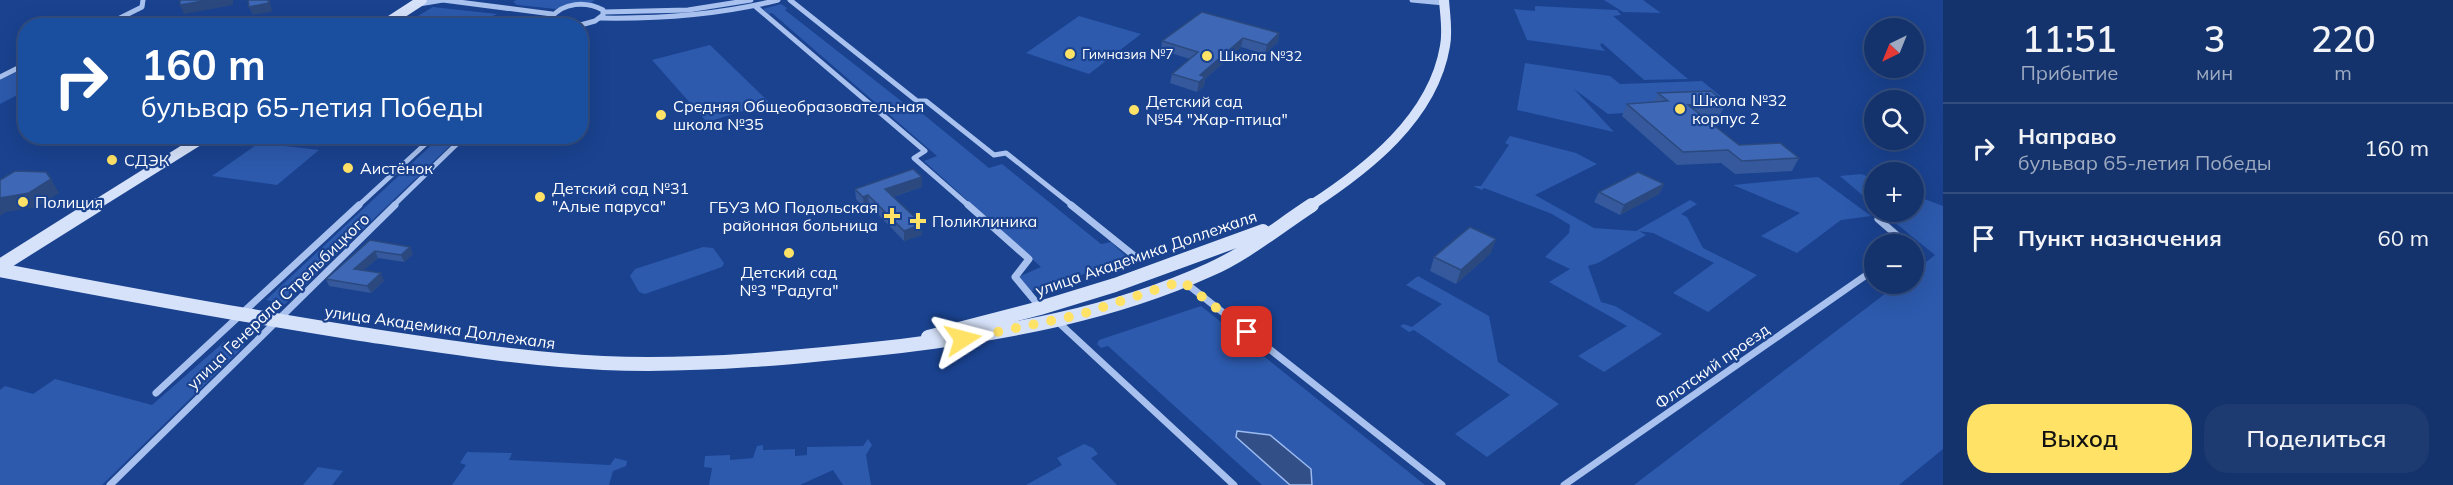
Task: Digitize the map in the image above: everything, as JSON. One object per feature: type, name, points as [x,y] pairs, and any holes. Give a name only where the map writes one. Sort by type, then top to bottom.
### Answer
[{"type":"main road","points":[[394,18],[422,0]]},
{"type":"main road","name":"улица Академика Доллежаля","points":[[0,268],[277,322],[471,351],[602,363],[712,363],[796,358],[1006,332],[1057,321],[1127,300],[1215,268],[1361,172],[1405,125],[1432,81],[1445,50],[1447,33],[1444,2]]},
{"type":"main road","points":[[0,268],[193,144]]},
{"type":"main road","name":"улица Академика Доллежаля","points":[[880,348],[1040,308],[1115,285],[1283,224]]},
{"type":"main road","points":[[0,259],[31,247]]},
{"type":"main road","points":[[1202,253],[1211,259],[1215,268]]},
{"type":"main road","points":[[997,319],[997,327],[1006,332]]},
{"type":"street","points":[[120,18],[142,7],[143,0]]},
{"type":"street","points":[[413,6],[442,0],[552,14],[562,8],[577,4],[598,6],[604,12],[677,11],[778,0]]},
{"type":"street","points":[[598,6],[604,0]]},
{"type":"street","points":[[790,0],[917,101],[926,101],[994,156],[1006,153],[1137,258]]},
{"type":"street","points":[[1412,0],[1444,2]]},
{"type":"street","points":[[588,22],[600,18],[641,19],[727,11],[753,3]]},
{"type":"street","points":[[753,3],[925,151],[922,156],[915,158],[1029,259],[1015,277],[1040,308]]},
{"type":"street","points":[[723,5],[727,11]]},
{"type":"street","points":[[600,18],[604,12]]},
{"type":"street","points":[[551,18],[552,14]]},
{"type":"street","points":[[0,77],[18,68]]},
{"type":"street","name":"улица Генерала Стрельбицкого","points":[[156,393],[425,144]]},
{"type":"street","name":"улица Генерала Стрельбицкого","points":[[110,485],[457,144]]},
{"type":"street","points":[[1882,222],[1896,234]]},
{"type":"street","name":"Флотский проезд","points":[[1564,485],[1864,277]]},
{"type":"street","points":[[1182,281],[1442,485]]},
{"type":"street","points":[[1057,321],[1234,485]]},
{"type":"shaded area","points":[[516,0],[594,0],[591,3],[577,3],[556,9],[517,5],[513,2]]},
{"type":"shaded area","points":[[1604,0],[1643,0],[1661,13],[1623,12]]},
{"type":"shaded area","points":[[781,4],[787,8],[785,10],[914,111],[918,110],[989,168],[1002,164],[1101,244],[1111,242],[1129,259],[1030,292],[1016,278],[1041,267],[924,161],[937,156],[772,13],[769,14],[763,9]]},
{"type":"shaded area","points":[[1535,6],[1617,10],[1621,15],[1613,16],[1688,79],[1644,80],[1602,43],[1600,45],[1605,51],[1527,40],[1514,9],[1535,11]]},
{"type":"shaded area","points":[[433,7],[497,14],[488,18],[415,18]]},
{"type":"shaded area","points":[[1079,16],[1141,34],[1089,74],[1026,53]]},
{"type":"shaded area","points":[[710,45],[770,103],[707,122],[652,60]]},
{"type":"shaded area","points":[[1525,63],[1610,76],[1620,84],[1702,81],[1723,98],[1645,103],[1654,111],[1608,114],[1574,89],[1614,132],[1517,110]]},
{"type":"shaded area","points":[[18,72],[18,95],[0,104],[0,80]]},
{"type":"shaded area","points":[[1510,136],[1576,153],[1597,164],[1535,195],[1594,228],[1636,231],[1690,200],[1697,204],[1681,214],[1687,217],[1703,248],[1757,275],[1708,312],[1673,293],[1714,263],[1653,233],[1639,231],[1646,235],[1598,263],[1588,266],[1601,302],[1615,306],[1662,334],[1604,372],[1578,356],[1627,326],[1549,282],[1570,269],[1545,257],[1569,233],[1570,225],[1552,214],[1473,186],[1481,186],[1509,145],[1505,143]]},
{"type":"shaded area","points":[[258,144],[319,150],[277,185],[212,176]]},
{"type":"shaded area","points":[[433,144],[452,144],[285,304],[266,300]]},
{"type":"shaded area","points":[[1864,175],[1864,197],[1840,176]]},
{"type":"shaded area","points":[[1818,177],[1864,211],[1864,217],[1841,220],[1797,253],[1761,236],[1800,213],[1733,185]]},
{"type":"shaded area","points":[[1924,199],[1943,206],[1943,449],[1899,485],[1634,485],[1885,294],[1924,294],[1924,264],[1935,255],[1924,246],[1924,234],[1909,234],[1894,222],[1924,222]]},
{"type":"shaded area","points":[[703,247],[713,248],[724,263],[722,267],[645,294],[639,292],[630,276],[635,269]]},
{"type":"shaded area","points":[[1418,276],[1489,316],[1498,362],[1559,404],[1487,457],[1455,434],[1510,395],[1414,330],[1409,332],[1400,326],[1404,324],[1412,327],[1442,304],[1406,285]]},
{"type":"shaded area","points":[[1201,306],[1425,485],[1262,485],[1108,346],[1101,348],[1097,344],[1099,340]]},
{"type":"shaded area","points":[[224,342],[245,345],[102,485],[0,485],[0,390],[5,386],[33,394],[55,379],[152,405]]},
{"type":"shaded area","points":[[1237,431],[1270,435],[1311,469],[1312,485],[1290,485],[1236,437]]},
{"type":"shaded area","points":[[868,439],[872,445],[866,455],[871,485],[843,485],[833,470],[800,485],[709,485],[712,468],[704,467],[705,456],[730,455],[730,460],[753,458],[757,446],[763,445],[763,450],[795,449],[795,456],[807,455],[807,447],[863,446]]},
{"type":"shaded area","points":[[1084,444],[1093,448],[1098,454],[1091,458],[1117,485],[1026,485],[1062,465],[1057,458]]},
{"type":"shaded area","points":[[467,452],[512,453],[509,460],[610,465],[615,458],[627,461],[626,466],[613,471],[609,485],[452,485],[466,465],[460,463]]},
{"type":"shaded area","points":[[318,467],[343,471],[332,485],[303,485]]},
{"type":"building","points":[[180,0],[209,0],[180,5]]},
{"type":"building","points":[[248,0],[268,0],[269,3],[249,7]]},
{"type":"building","points":[[1202,12],[1279,33],[1267,45],[1243,38],[1200,75],[1205,77],[1199,82],[1172,74],[1198,52],[1162,41]]},
{"type":"building","points":[[1711,91],[1726,103],[1688,105],[1739,145],[1780,143],[1799,158],[1742,161],[1728,150],[1683,152],[1627,104],[1668,101],[1658,93]]},
{"type":"building","points":[[913,169],[922,177],[885,189],[922,224],[904,231],[868,195],[863,197],[855,189]]},
{"type":"building","points":[[15,171],[46,172],[51,179],[29,193],[0,198],[0,180]]},
{"type":"building","points":[[1638,172],[1664,184],[1624,205],[1599,192]]},
{"type":"building","points":[[1470,227],[1496,239],[1461,270],[1434,257]]},
{"type":"building","points":[[370,240],[410,247],[401,255],[375,251],[354,269],[381,273],[367,286],[326,279]]},
{"type":"place","name":"Гимназия №7","points":[[1070,54]]},
{"type":"place","name":"Школа №32","points":[[1207,56]]},
{"type":"place","name":"Школа №32 корпус 2","points":[[1680,109]]},
{"type":"place","name":"Детский сад №54 \"Жар-птица\"","points":[[1134,110]]},
{"type":"place","name":"Средняя Общеобразовательная школа №35","points":[[661,115]]},
{"type":"place","name":"СДЭК","points":[[112,160]]},
{"type":"place","name":"Аистёнок","points":[[348,168]]},
{"type":"place","name":"Детский сад №31 \"Алые паруса\"","points":[[540,197]]},
{"type":"place","name":"Полиция","points":[[23,202]]},
{"type":"place","name":"ГБУЗ МО Подольская районная больница","points":[[892,216]]},
{"type":"place","name":"Поликлиника","points":[[918,221]]},
{"type":"place","name":"Детский сад №3 \"Радуга\"","points":[[789,253]]},
{"type":"route","points":[[963,339],[1057,321],[1182,281],[1247,332]]}]
